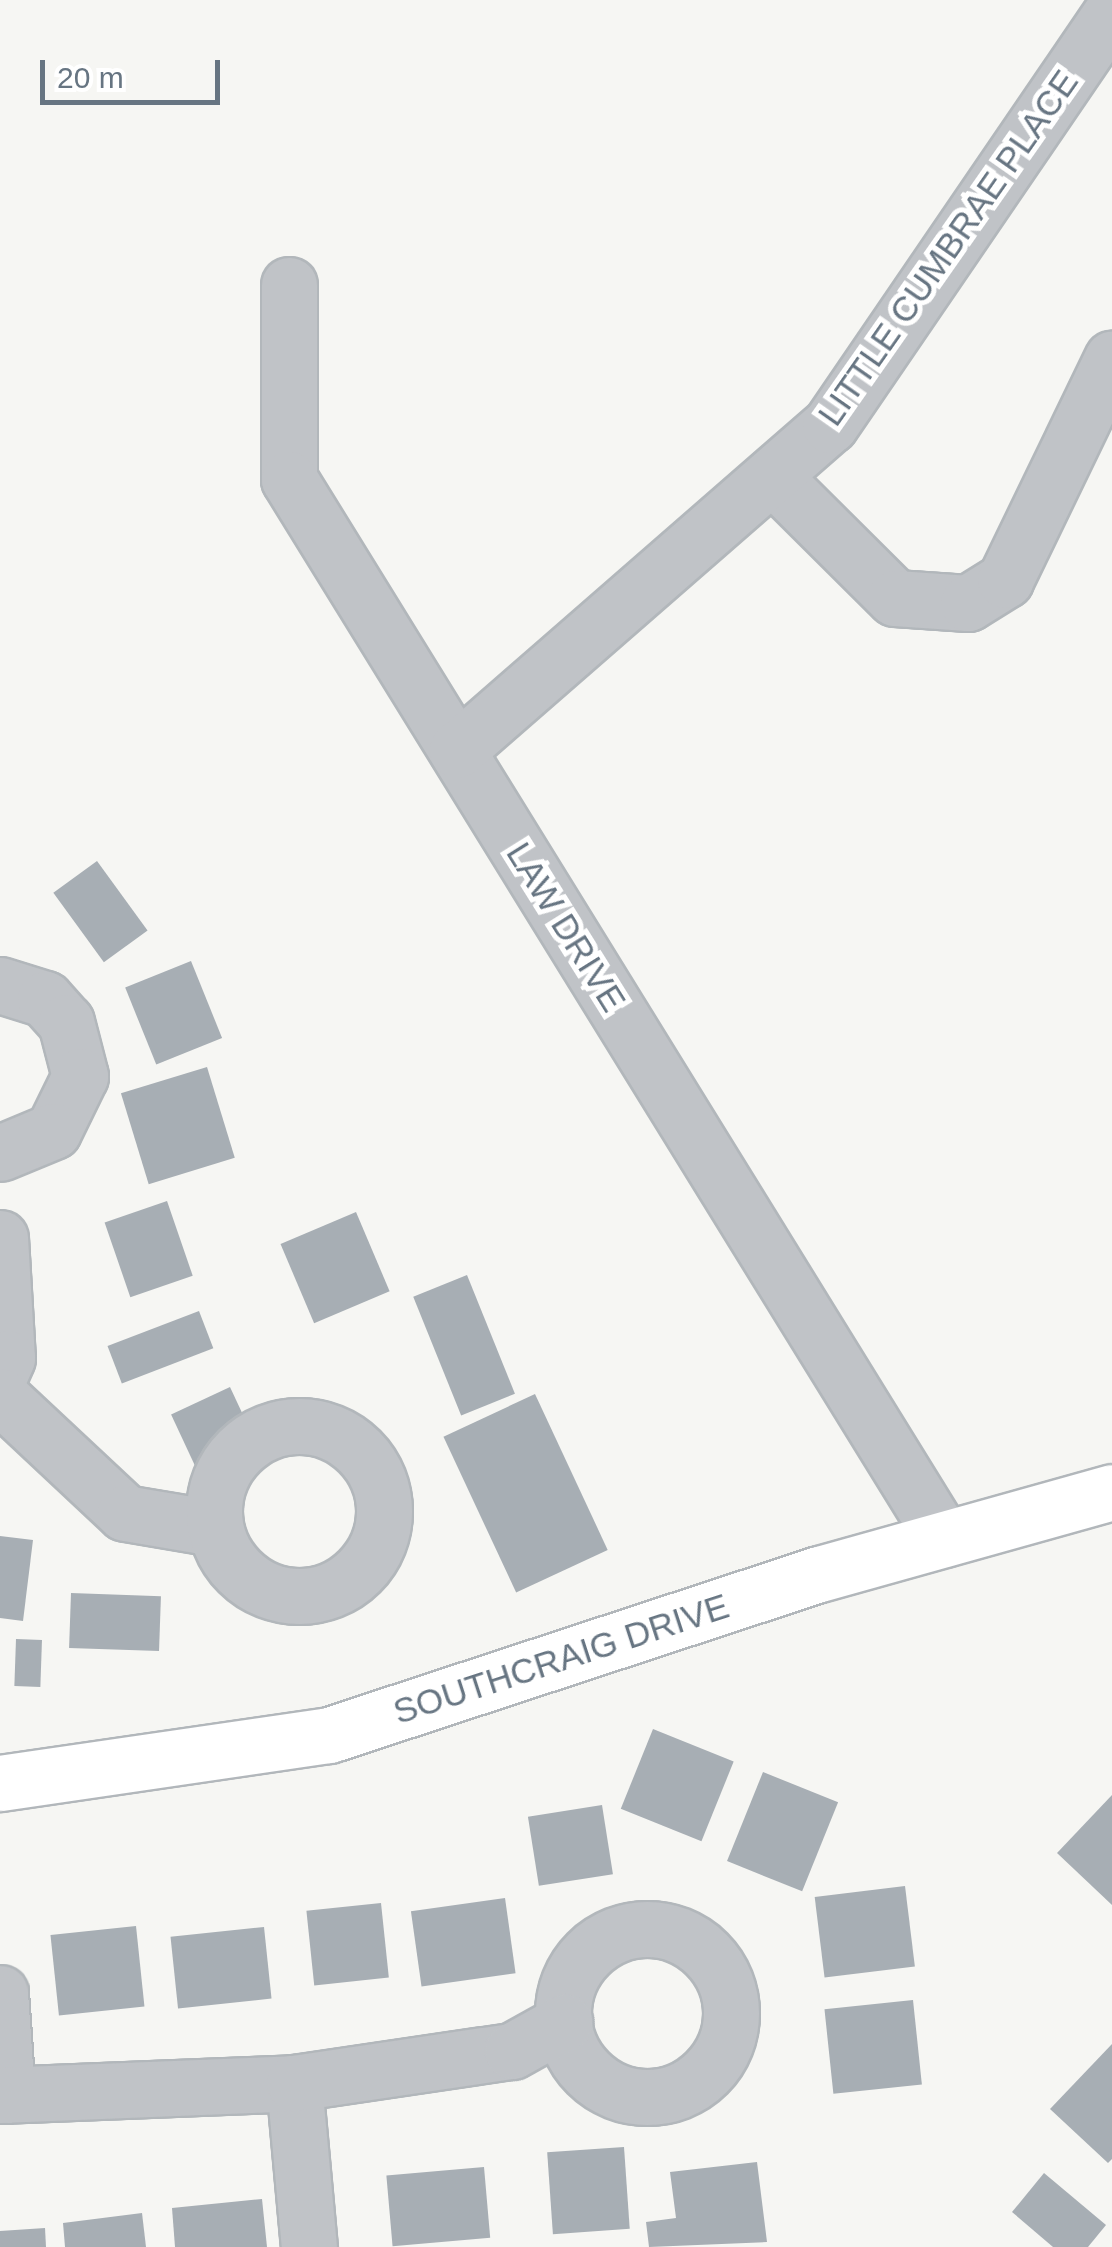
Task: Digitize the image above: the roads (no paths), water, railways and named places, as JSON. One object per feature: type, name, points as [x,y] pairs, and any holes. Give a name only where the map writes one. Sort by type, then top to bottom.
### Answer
[{"type":"street","name":"LITTLE CUMBRAE PLACE","points":[[457,750],[830,425],[1112,12]]},
{"type":"street","name":"LAW DRIVE","points":[[289,285],[289,479],[944,1539]]},
{"type":"street","points":[[772,476],[895,598],[968,602],[1005,580],[1112,359]]},
{"type":"street","points":[[0,984],[45,999],[66,1022],[80,1076],[53,1131],[0,1153]]},
{"type":"street","points":[[0,1238],[7,1358],[0,1374]]},
{"type":"street","points":[[0,1396],[125,1513],[215,1528]]},
{"type":"street","name":"SOUTHCRAIG DRIVE","points":[[0,1783],[329,1735],[944,1539],[1112,1492]]},
{"type":"street","points":[[0,1992],[3,2095],[294,2082],[512,2050],[564,2022]]},
{"type":"street","points":[[294,2082],[309,2247]]}]
